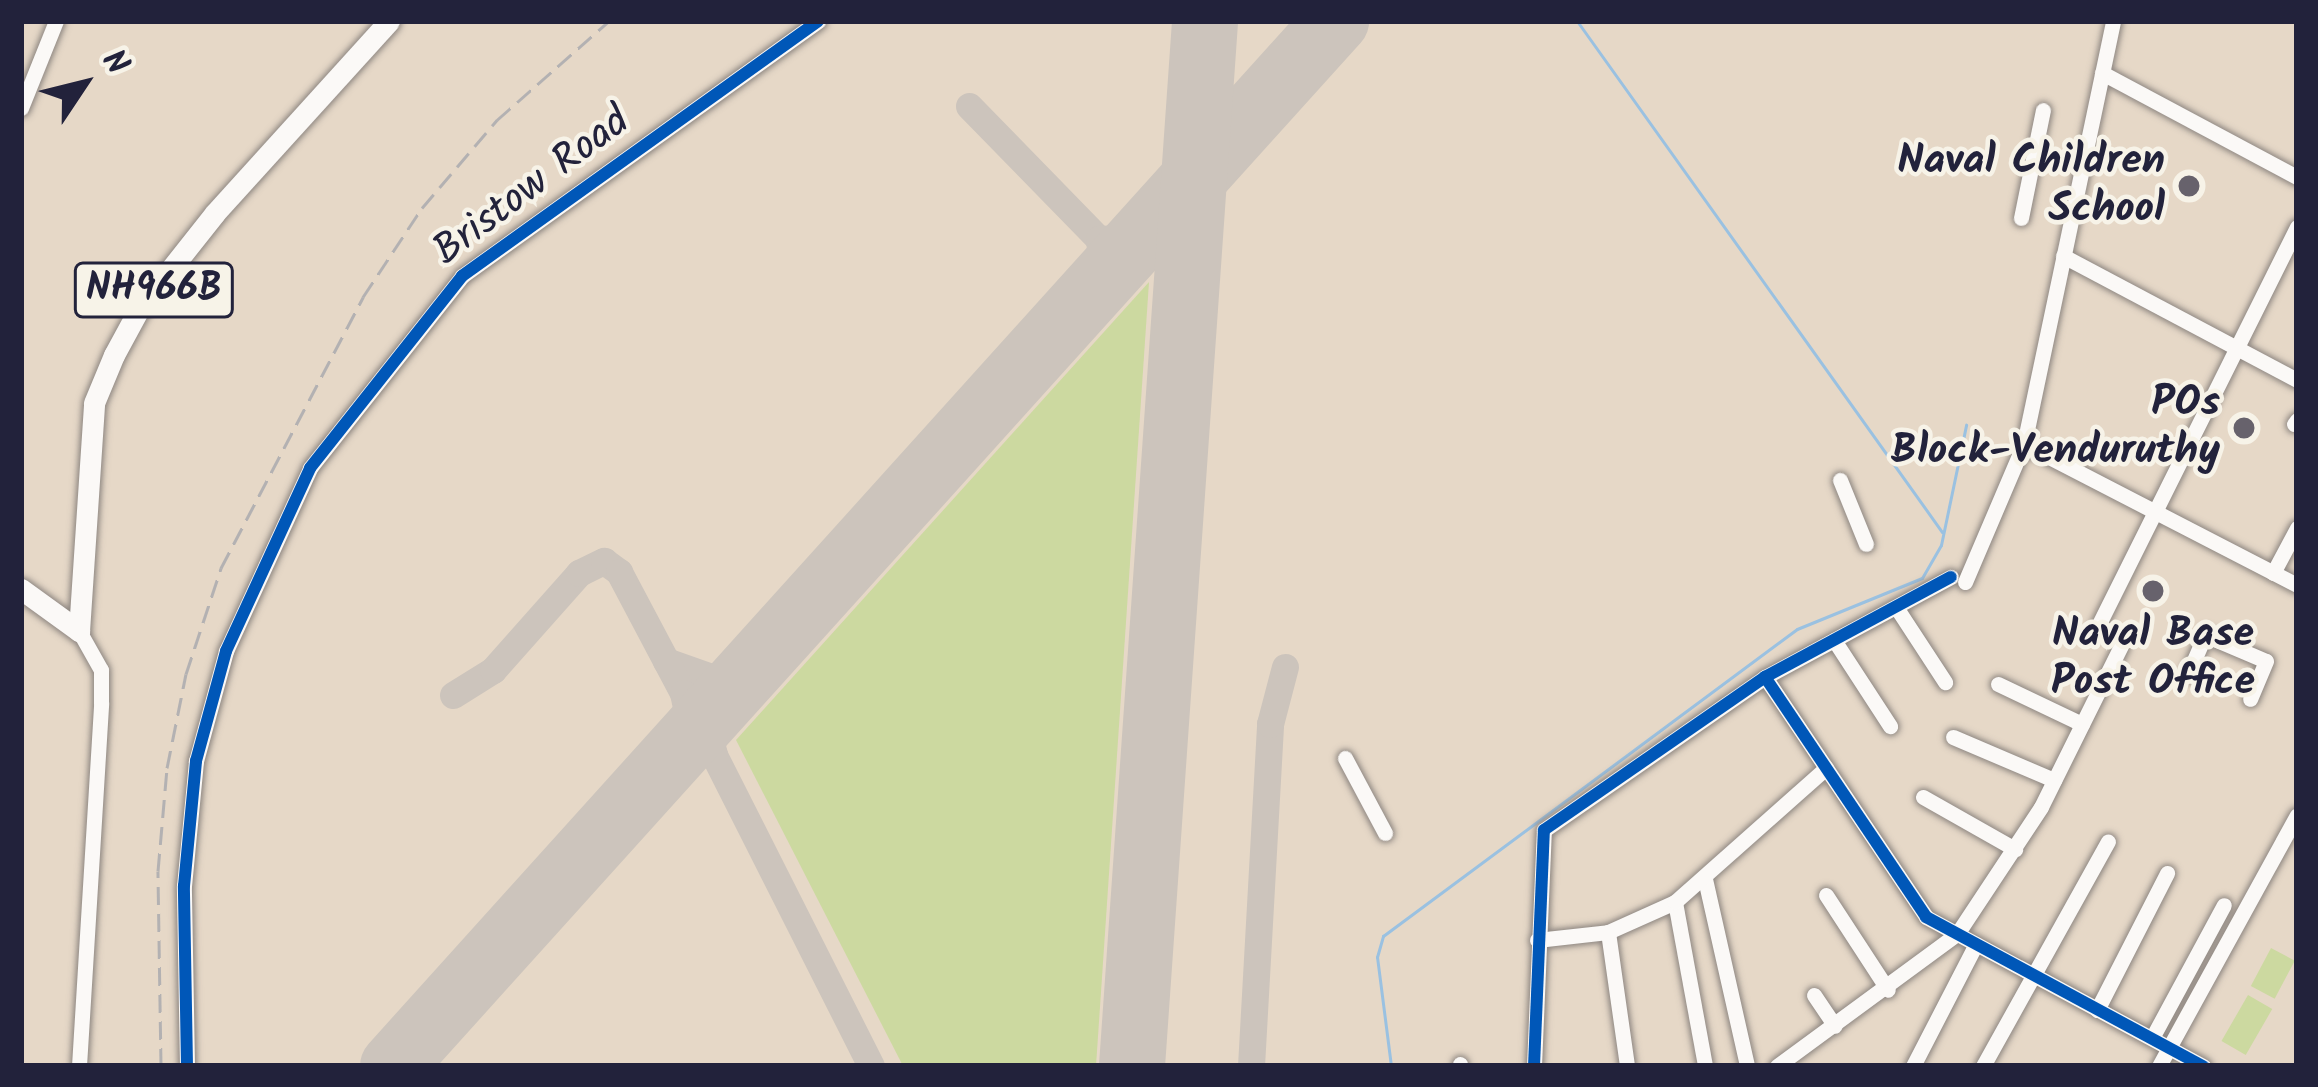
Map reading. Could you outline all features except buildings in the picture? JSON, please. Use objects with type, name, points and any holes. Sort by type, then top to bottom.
[{"type":"highway","name":"NH966B","points":[[79,631],[94,403],[114,355],[139,309],[215,213],[389,21]]},
{"type":"highway","points":[[21,589],[79,631]]},
{"type":"street","points":[[21,108],[56,21]]},
{"type":"street","name":"Bristow Road","points":[[187,1066],[184,886],[196,761],[226,651],[310,468],[462,277],[818,21]]},
{"type":"street","points":[[1534,1066],[1544,830],[1765,677],[1958,579],[2024,444],[2113,21]]},
{"type":"street","points":[[2102,74],[2297,177]]},
{"type":"street","points":[[2021,218],[2043,110]]},
{"type":"street","points":[[2094,634],[2297,227]]},
{"type":"street","points":[[2063,256],[2297,380]]},
{"type":"street","points":[[2278,268],[2297,279]]},
{"type":"street","points":[[2024,444],[2297,585]]},
{"type":"street","points":[[1840,480],[1866,544]]},
{"type":"street","points":[[2273,573],[2297,528]]},
{"type":"street","points":[[1896,607],[1945,682]]},
{"type":"street","points":[[79,631],[101,670],[79,1066]]},
{"type":"street","points":[[2188,674],[2205,635],[2266,661],[2250,699]]},
{"type":"street","points":[[1834,640],[1890,727]]},
{"type":"street","points":[[1777,1066],[1888,990],[1957,934],[2015,849],[2121,646]]},
{"type":"street","points":[[1765,677],[1926,916],[2203,1066]]},
{"type":"street","points":[[1998,684],[2082,724]]},
{"type":"street","points":[[1953,737],[2054,780]]},
{"type":"street","points":[[1345,758],[1384,833]]},
{"type":"street","points":[[1537,940],[1608,932],[1675,902],[1826,768]]},
{"type":"street","points":[[1923,797],[2015,849]]},
{"type":"street","points":[[2159,1066],[2297,815]]},
{"type":"street","points":[[1983,1066],[2108,842]]},
{"type":"street","points":[[2097,1010],[2168,874]]},
{"type":"street","points":[[1705,879],[1748,1066]]},
{"type":"street","points":[[1826,895],[1888,990]]},
{"type":"street","points":[[1675,902],[1706,1066]]},
{"type":"street","points":[[2152,1039],[2224,904]]},
{"type":"street","points":[[1608,932],[1627,1066]]},
{"type":"street","points":[[1913,1066],[1976,944]]},
{"type":"street","points":[[1814,995],[1835,1026]]},
{"type":"green space","points":[[1149,282],[1096,1066],[903,1066],[736,740]]},
{"type":"green space","points":[[2271,948],[2295,961],[2275,999],[2251,986]]},
{"type":"green space","points":[[2248,995],[2272,1009],[2246,1055],[2222,1041]]},
{"type":"waterway","points":[[1577,21],[1942,532]]},
{"type":"waterway","points":[[1391,1066],[1377,957],[1383,936],[1797,629],[1922,578],[1941,545],[1966,425]]},
{"type":"taxiway","points":[[969,106],[1099,239],[1103,279]]},
{"type":"taxiway","points":[[1099,239],[1141,237]]},
{"type":"taxiway","points":[[453,695],[493,670],[579,573],[604,561],[619,572],[683,693],[688,716],[678,747]]},
{"type":"taxiway","points":[[666,661],[734,685]]},
{"type":"taxiway","points":[[1251,1066],[1270,724],[1285,667]]},
{"type":"taxiway","points":[[714,708],[707,728],[714,755]]},
{"type":"taxiway","points":[[678,747],[696,739],[714,755],[871,1066]]},
{"type":"runway","points":[[1132,1066],[1205,21]]},
{"type":"runway","points":[[393,1066],[1336,21]]},
{"type":"railway","points":[[161,1066],[158,871],[167,768],[186,674],[221,568],[363,297],[422,208],[497,120],[609,21]]},
{"type":"cycle path","points":[[187,1066],[184,886],[196,761],[226,651],[310,468],[462,276],[818,21]]},
{"type":"cycle path","points":[[1534,1066],[1544,830],[1765,677],[1951,577]]},
{"type":"cycle path","points":[[1765,677],[1926,917],[2203,1066]]},
{"type":"place","name":"Naval Children School","points":[[2189,186]]},
{"type":"place","name":"POs Block-Venduruthy","points":[[2244,428]]},
{"type":"place","name":"Naval Base Post Office","points":[[2153,591]]}]
